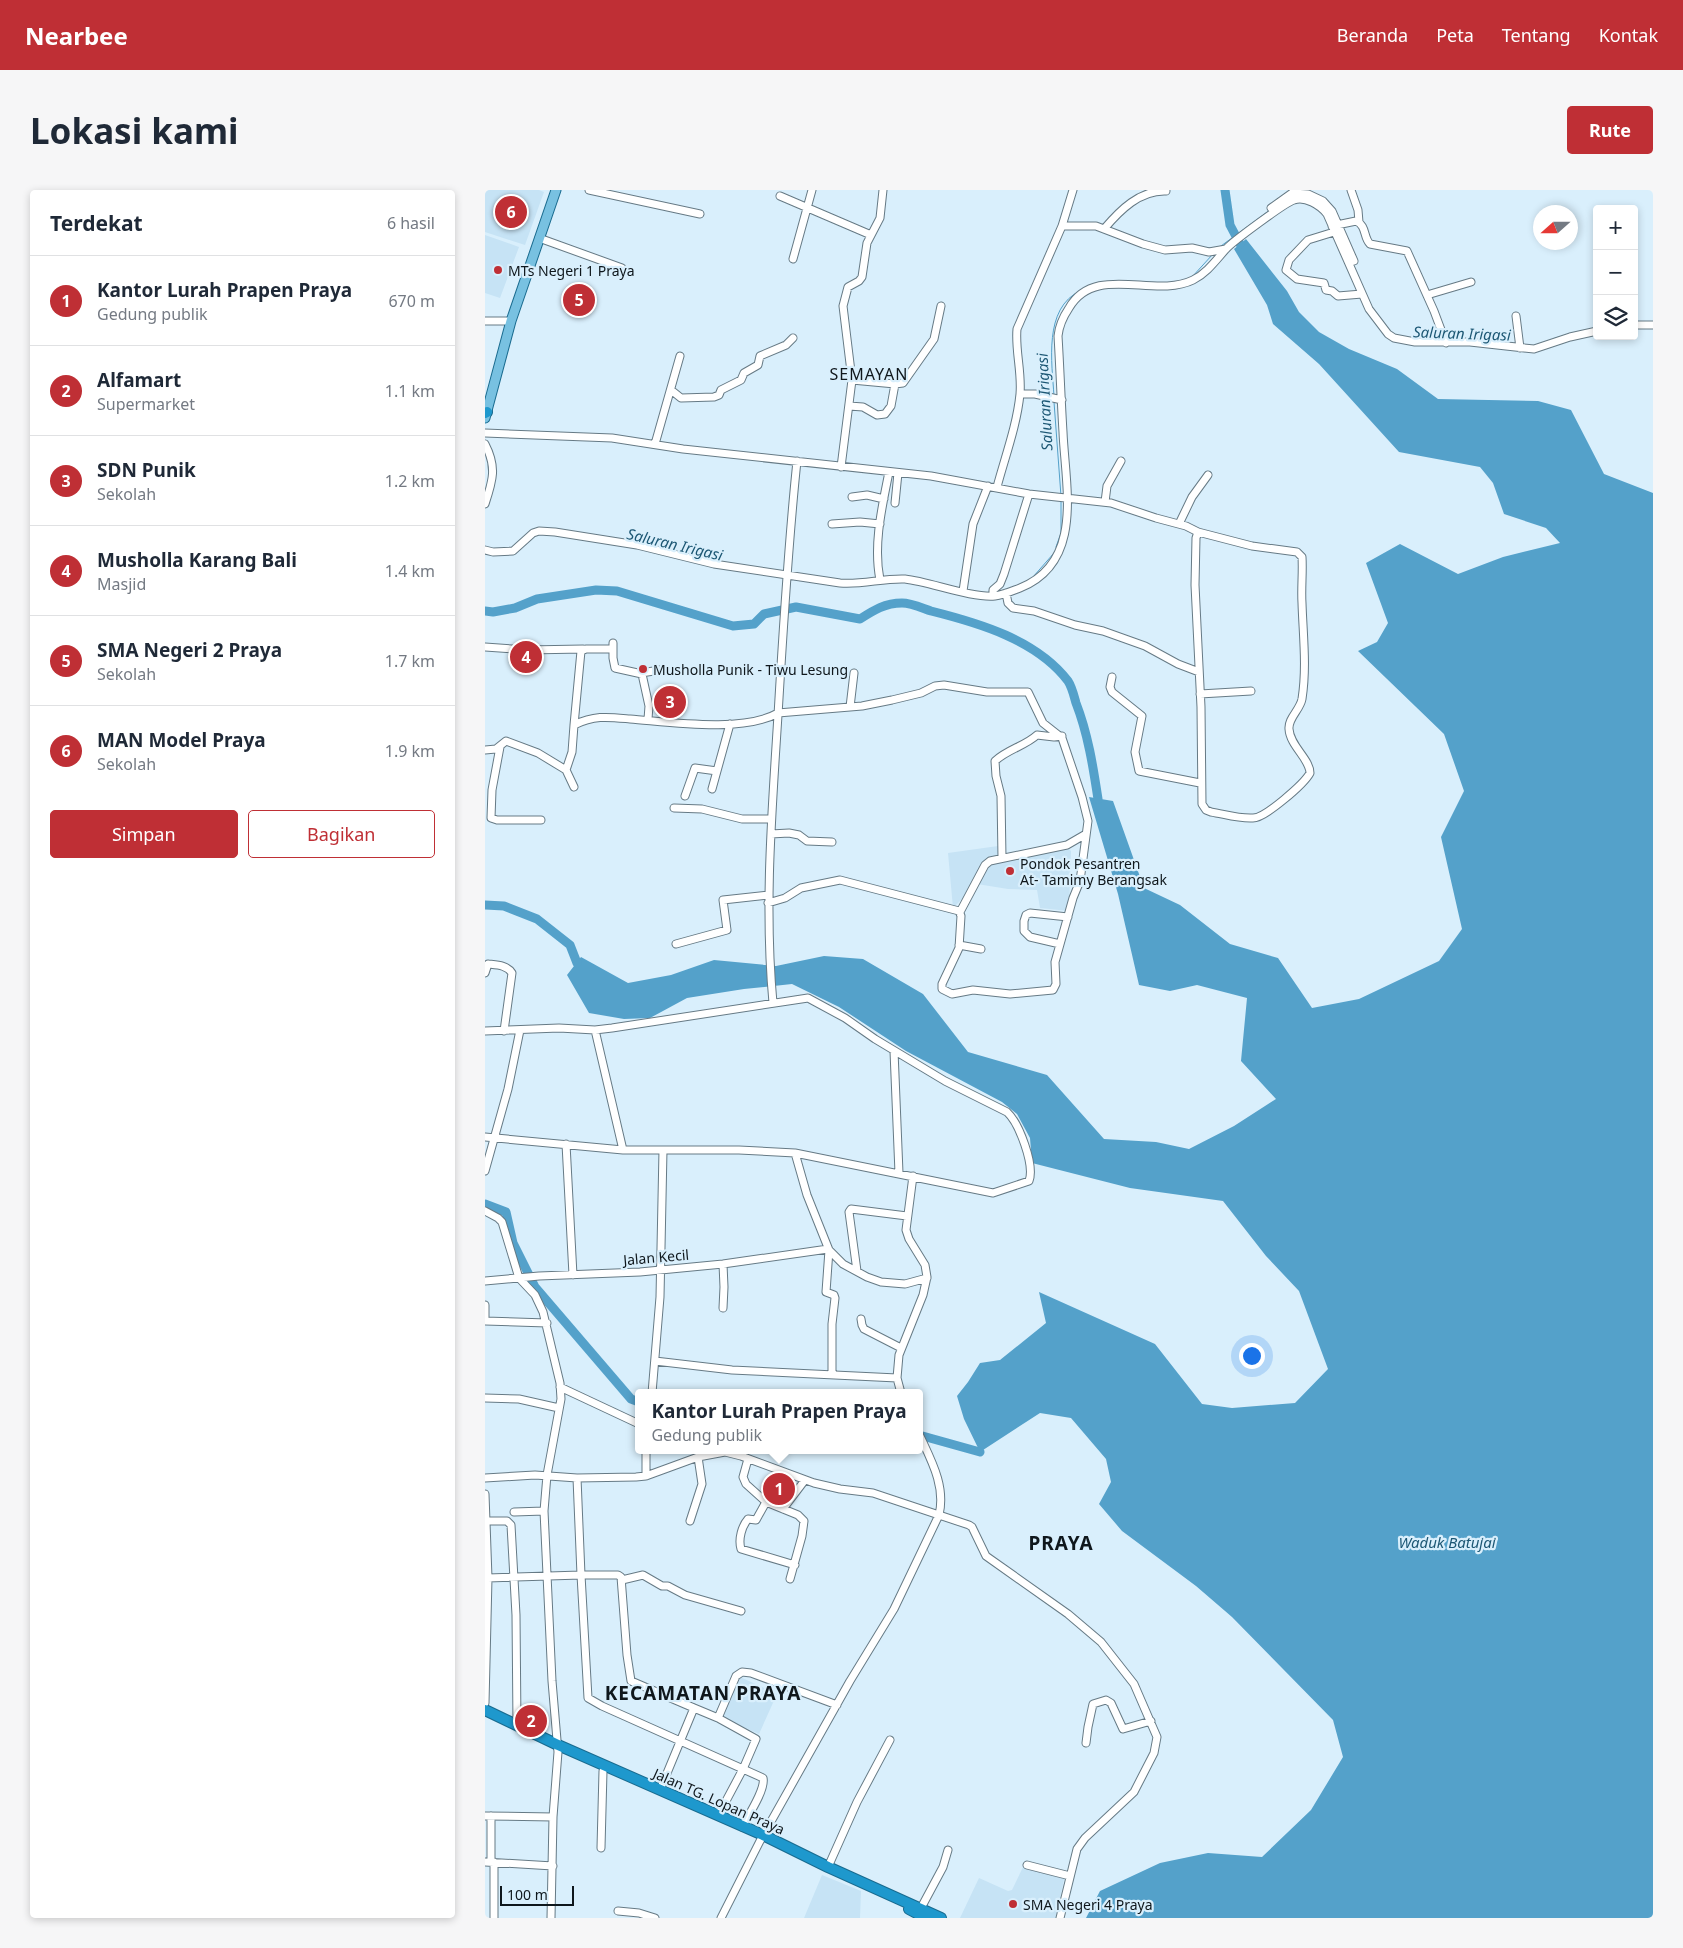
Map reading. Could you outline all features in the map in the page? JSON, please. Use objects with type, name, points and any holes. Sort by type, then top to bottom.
[{"type":"highway","name":"Jalan TG. Lopan Praya","points":[[485,1710],[517,1724],[558,1748],[603,1770],[941,1918]]},
{"type":"highway","name":"Jalan TG. Lopan Praya","points":[[485,1717],[718,1816],[926,1918]]},
{"type":"main road","points":[[486,414],[511,321],[557,190]]},
{"type":"street","points":[[589,190],[700,214]]},
{"type":"street","points":[[793,259],[813,190]]},
{"type":"street","points":[[841,467],[852,380],[843,303],[848,286],[861,278],[865,252],[871,235],[879,221],[883,190]]},
{"type":"street","points":[[997,487],[1018,409],[1020,394],[1017,329],[1062,226],[1072,190]]},
{"type":"street","points":[[1351,190],[1358,210],[1359,222]]},
{"type":"street","points":[[1104,229],[1122,209],[1139,197],[1148,192],[1166,191]]},
{"type":"street","points":[[780,196],[871,235]]},
{"type":"street","points":[[1271,208],[1297,199],[1309,201],[1317,205],[1325,212],[1335,227],[1354,261]]},
{"type":"street","points":[[485,550],[493,552],[513,551],[533,533],[539,531],[555,532],[637,545],[714,564],[787,573],[851,584],[891,578],[993,594],[1006,593],[1037,578],[1057,556],[1066,528],[1059,332],[1062,320],[1077,297],[1089,289],[1100,285],[1171,285],[1191,281],[1212,266],[1222,250],[1256,226],[1281,204]]},
{"type":"street","points":[[1362,294],[1339,297],[1326,290],[1323,283],[1297,279],[1286,270],[1289,260],[1308,240],[1351,221],[1359,222],[1364,227],[1370,244],[1407,251],[1445,341]]},
{"type":"street","points":[[1062,226],[1086,225],[1104,229],[1159,249],[1192,248],[1222,250]]},
{"type":"street","points":[[1335,227],[1369,309],[1391,336],[1415,342],[1445,341],[1537,348],[1593,332]]},
{"type":"street","points":[[539,238],[622,268]]},
{"type":"street","points":[[1427,295],[1471,282]]},
{"type":"street","points":[[852,380],[895,384],[904,381],[934,339],[941,306]]},
{"type":"street","points":[[1516,316],[1520,346]]},
{"type":"street","points":[[485,321],[511,321]]},
{"type":"street","points":[[1638,325],[1653,325]]},
{"type":"street","points":[[671,390],[681,398],[714,398],[719,395],[721,390],[741,380],[744,373],[758,364],[760,356],[785,345],[793,338]]},
{"type":"street","points":[[655,444],[680,356]]},
{"type":"street","points":[[849,406],[863,407],[877,415],[885,414],[891,406],[895,384]]},
{"type":"street","points":[[1020,394],[1035,394],[1061,400]]},
{"type":"street","points":[[485,433],[612,438],[841,467],[931,476],[1029,494],[1105,502],[1179,524],[1198,532],[1252,546],[1297,552],[1302,557],[1301,590],[1305,662],[1302,700],[1289,722],[1289,731],[1294,744],[1310,768],[1310,772],[1309,776],[1290,794],[1273,808],[1255,818],[1206,810],[1202,804],[1195,563],[1198,532]]},
{"type":"street","points":[[485,444],[493,469],[490,490],[485,504]]},
{"type":"street","points":[[773,1003],[768,899],[771,819],[787,573],[797,461]]},
{"type":"street","points":[[1105,502],[1107,486],[1121,461]]},
{"type":"street","points":[[879,579],[877,555],[889,472]]},
{"type":"street","points":[[895,504],[898,473]]},
{"type":"street","points":[[1179,524],[1192,496],[1208,475]]},
{"type":"street","points":[[963,589],[973,524],[988,486]]},
{"type":"street","points":[[993,594],[1004,574],[1029,494]]},
{"type":"street","points":[[852,497],[867,495],[884,499]]},
{"type":"street","points":[[832,524],[859,522],[880,524]]},
{"type":"street","points":[[1006,593],[1009,605],[1013,608],[1033,611],[1137,643],[1199,672]]},
{"type":"street","points":[[485,647],[527,650],[583,649],[612,646],[615,668],[641,673],[660,670]]},
{"type":"street","points":[[566,770],[571,755],[581,651],[583,649]]},
{"type":"street","points":[[641,673],[649,706],[648,719]]},
{"type":"street","points":[[850,707],[854,673]]},
{"type":"street","points":[[1112,677],[1110,687],[1112,692],[1142,716],[1135,752],[1139,771],[1200,783]]},
{"type":"street","points":[[574,725],[588,718],[597,717],[730,724],[760,720],[778,713],[850,707],[893,700],[944,685],[987,692],[1027,691],[1043,723],[1062,736],[1085,807],[1088,824],[1080,881],[1073,898],[1054,969],[1055,989],[1015,994],[977,990],[952,994],[942,990],[942,984],[954,962],[959,945],[960,912],[987,863],[1002,858],[1070,844],[1086,834]]},
{"type":"street","points":[[1200,694],[1251,691]]},
{"type":"street","points":[[712,789],[730,724]]},
{"type":"street","points":[[1002,858],[1000,831],[1001,796],[996,776],[995,761],[1008,752],[1029,742],[1037,735],[1062,736]]},
{"type":"street","points":[[485,750],[495,750],[506,741],[538,753],[566,770],[574,787]]},
{"type":"street","points":[[499,747],[492,790],[491,818],[497,820],[541,820]]},
{"type":"street","points":[[685,796],[695,768],[717,771]]},
{"type":"street","points":[[674,808],[702,809],[742,819],[771,819]]},
{"type":"street","points":[[771,834],[789,833],[799,835],[807,841],[832,842]]},
{"type":"street","points":[[676,944],[727,930],[723,900],[785,898],[801,888],[840,880],[960,912]]},
{"type":"street","points":[[1060,944],[1030,936],[1024,931],[1026,915],[1030,913],[1069,917]]},
{"type":"street","points":[[959,945],[981,949]]},
{"type":"street","points":[[485,973],[488,964],[510,969],[512,973],[504,1031]]},
{"type":"street","points":[[485,1031],[559,1028],[595,1030],[805,998],[812,999],[945,1082],[1001,1108],[1009,1114],[1013,1118],[1024,1146],[1031,1172],[1029,1180],[995,1193],[795,1153],[739,1150],[623,1150],[485,1137]]},
{"type":"street","points":[[485,1171],[495,1138],[520,1030]]},
{"type":"street","points":[[595,1030],[623,1150]]},
{"type":"street","points":[[894,1051],[899,1173]]},
{"type":"street","points":[[566,1144],[573,1274]]},
{"type":"street","points":[[652,1389],[661,1269],[663,1150]]},
{"type":"street","points":[[795,1153],[807,1195],[828,1250],[826,1292],[834,1295],[835,1298],[832,1324],[832,1374]]},
{"type":"street","points":[[900,1389],[897,1378],[901,1348],[923,1295],[927,1278],[925,1265],[906,1233],[913,1176]]},
{"type":"street","points":[[857,1271],[849,1212],[851,1209],[907,1216]]},
{"type":"street","points":[[485,1211],[502,1222],[522,1278],[540,1304],[547,1323],[561,1387],[547,1475],[544,1511],[552,1681],[558,1748],[553,1818],[551,1918]]},
{"type":"street","points":[[828,1250],[843,1264],[867,1278],[881,1282],[905,1284],[927,1278]]},
{"type":"street","name":"Jalan Kecil","points":[[485,1281],[573,1274],[613,1274],[723,1264],[828,1250]]},
{"type":"street","points":[[723,1264],[723,1308]]},
{"type":"street","points":[[485,1305],[485,1319],[547,1323]]},
{"type":"street","points":[[861,1319],[861,1325],[865,1329],[901,1348]]},
{"type":"street","points":[[655,1361],[732,1370],[897,1378]]},
{"type":"street","points":[[561,1387],[635,1422]]},
{"type":"street","points":[[485,1398],[519,1399],[559,1408]]},
{"type":"street","points":[[721,1918],[762,1838],[894,1608],[939,1515],[941,1488],[923,1443]]},
{"type":"street","points":[[646,1454],[646,1476]]},
{"type":"street","points":[[485,1478],[547,1475],[577,1478],[646,1476],[698,1457],[714,1454]]},
{"type":"street","points":[[732,1454],[805,1480],[833,1488],[873,1493],[969,1525],[986,1556],[1068,1614],[1101,1642],[1134,1684],[1151,1721],[1157,1741],[1141,1782],[1130,1796],[1082,1841],[1075,1855],[1059,1918]]},
{"type":"street","points":[[690,1521],[702,1484],[698,1457]]},
{"type":"street","points":[[748,1459],[743,1474],[744,1481],[766,1502],[798,1515],[803,1521],[795,1565],[790,1579]]},
{"type":"street","points":[[577,1478],[588,1698],[763,1778],[765,1781],[742,1827]]},
{"type":"street","points":[[783,1508],[805,1480]]},
{"type":"street","points":[[485,1494],[488,1578],[485,1703]]},
{"type":"street","points":[[766,1502],[756,1520],[748,1519],[746,1521],[740,1536],[741,1548],[795,1565]]},
{"type":"street","points":[[514,1512],[544,1511]]},
{"type":"street","points":[[486,1521],[507,1521],[511,1523],[515,1577],[517,1724]]},
{"type":"street","points":[[488,1578],[548,1575],[621,1576],[631,1681],[718,1718],[756,1738],[743,1769],[718,1816]]},
{"type":"street","points":[[622,1580],[643,1575],[685,1595],[741,1611]]},
{"type":"street","points":[[718,1718],[736,1676],[739,1673],[746,1672],[837,1705]]},
{"type":"street","points":[[1086,1743],[1093,1704],[1097,1702],[1106,1700],[1111,1703],[1123,1729],[1151,1721]]},
{"type":"street","points":[[660,1790],[694,1708]]},
{"type":"street","points":[[828,1867],[857,1802],[889,1740]]},
{"type":"street","points":[[601,1848],[603,1770]]},
{"type":"street","points":[[494,1918],[488,1816],[553,1818]]},
{"type":"street","points":[[921,1908],[943,1867],[948,1850]]},
{"type":"street","points":[[490,1862],[553,1866]]},
{"type":"street","points":[[1027,1865],[1070,1876]]},
{"type":"street","points":[[618,1911],[639,1913],[655,1918]]},
{"type":"shaded area","points":[[485,190],[539,190],[544,192],[525,245],[485,232]]},
{"type":"shaded area","name":"MTs Negeri 1 Praya","points":[[485,235],[519,247],[500,298],[485,293]]},
{"type":"shaded area","name":"Pondok Pesantren At- Tamimy Berangsak","points":[[1063,843],[1071,851],[1069,911],[1040,908],[1037,890],[1008,889],[977,884],[953,908],[948,853],[998,846],[1001,856]]},
{"type":"shaded area","points":[[738,1676],[777,1694],[759,1734],[720,1717]]},
{"type":"shaded area","name":"SMA Negeri 4 Praya","points":[[1023,1867],[1064,1879],[1056,1918],[960,1918],[979,1878],[1008,1891],[1012,1890]]},
{"type":"shaded area","points":[[822,1875],[861,1891],[860,1918],[804,1918]]},
{"type":"water","name":"Waduk Batujai","points":[[1246,239],[1287,291],[1299,312],[1319,332],[1349,349],[1397,369],[1438,399],[1538,401],[1571,410],[1604,474],[1653,493],[1653,1918],[1086,1918],[1100,1891],[1160,1863],[1208,1853],[1262,1857],[1311,1810],[1343,1757],[1333,1720],[1232,1617],[1196,1586],[1122,1531],[1099,1504],[1111,1482],[1106,1459],[1071,1418],[1040,1413],[980,1452],[964,1419],[957,1396],[980,1363],[1000,1360],[1046,1323],[1039,1292],[1155,1344],[1202,1404],[1232,1408],[1295,1403],[1328,1369],[1299,1291],[1266,1256],[1223,1201],[1130,1188],[1032,1163],[1030,1138],[1017,1114],[1002,1102],[906,1051],[839,1007],[792,984],[687,998],[650,1018],[624,1019],[589,1013],[567,975],[581,957],[628,983],[671,975],[714,960],[776,966],[824,956],[863,959],[923,994],[968,1052],[1047,1075],[1104,1139],[1156,1142],[1189,1149],[1234,1126],[1276,1099],[1241,1061],[1247,998],[1197,985],[1170,991],[1139,985],[1118,894],[1089,797],[1113,801],[1144,888],[1180,905],[1230,944],[1278,958],[1312,1008],[1359,999],[1439,961],[1462,929],[1441,837],[1464,791],[1444,734],[1358,651],[1377,642],[1388,623],[1366,563],[1400,544],[1458,574],[1503,557],[1560,543],[1546,528],[1504,514],[1493,483],[1480,467],[1399,452],[1319,364],[1273,324],[1267,305],[1234,249]]},
{"type":"waterway","points":[[1225,190],[1230,225],[1240,244]]},
{"type":"waterway","name":"Saluran Irigasi","points":[[1221,246],[1270,210]]},
{"type":"waterway","name":"Saluran Irigasi","points":[[1192,277],[1213,254]]},
{"type":"waterway","name":"Saluran Irigasi","points":[[1054,396],[1052,338],[1055,323],[1060,310],[1068,299],[1080,291]]},
{"type":"waterway","name":"Saluran Irigasi","points":[[1555,338],[1563,336]]},
{"type":"waterway","name":"Saluran Irigasi","points":[[1054,402],[1061,496]]},
{"type":"waterway","name":"Saluran Irigasi","points":[[1056,547],[1061,533],[1061,500]]},
{"type":"waterway","name":"Saluran Irigasi","points":[[1033,577],[1054,553]]},
{"type":"waterway","name":"Saluran Irigasi","points":[[893,576],[903,576]]},
{"type":"waterway","points":[[485,611],[493,612],[515,608],[537,599],[596,590],[617,591],[733,626],[754,624],[764,614],[796,607],[860,619],[875,610],[896,603],[913,605],[968,621],[1024,644],[1040,654],[1068,681],[1084,726],[1098,799]]},
{"type":"waterway","points":[[485,905],[504,906],[537,919],[570,945],[577,963]]},
{"type":"waterway","points":[[485,1204],[506,1212],[513,1243],[535,1287],[631,1399],[635,1400]]},
{"type":"waterway","points":[[923,1436],[980,1452]]},
{"type":"place","name":"MAN Model Praya","points":[[511,212]]},
{"type":"place","name":"MTs Negeri 1 Praya","points":[[498,270]]},
{"type":"place","name":"SMA Negeri 2 Praya","points":[[579,300]]},
{"type":"place","name":"Musholla Karang Bali","points":[[526,657]]},
{"type":"place","name":"Musholla Punik - Tiwu Lesung","points":[[643,669]]},
{"type":"place","name":"SDN Punik","points":[[670,702]]},
{"type":"place","name":"Pondok Pesantren At- Tamimy Berangsak","points":[[1010,871]]},
{"type":"place","name":"Kantor Lurah Prapen Praya","points":[[779,1489]]},
{"type":"place","name":"Alfamart","points":[[531,1721]]},
{"type":"place","name":"SMA Negeri 4 Praya","points":[[1013,1904]]},
{"type":"district","name":"SEMAYAN","points":[[869,374]]},
{"type":"district","name":"PRAYA","points":[[1061,1543]]},
{"type":"district","name":"KECAMATAN PRAYA","points":[[703,1693]]}]
